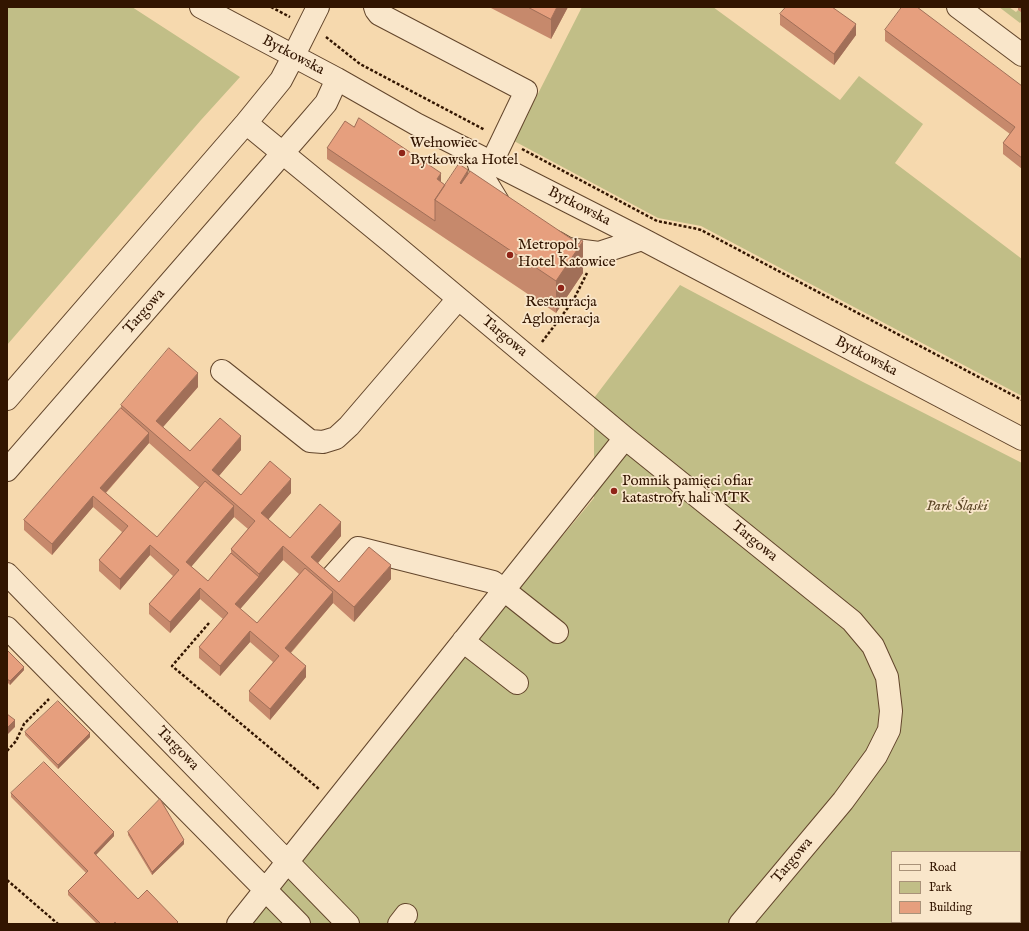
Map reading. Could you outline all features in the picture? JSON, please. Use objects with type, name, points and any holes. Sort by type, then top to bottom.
[{"type":"street","name":"Bytkowska","points":[[201,7],[337,79],[416,124],[642,239],[1022,439]]},
{"type":"street","points":[[7,399],[246,123],[281,80],[318,7]]},
{"type":"street","points":[[375,7],[379,14],[526,91],[503,139],[484,159],[483,177],[500,205],[518,217]]},
{"type":"street","points":[[958,7],[1022,55]]},
{"type":"street","name":"Targowa","points":[[7,470],[283,154],[326,103],[337,79]]},
{"type":"street","points":[[246,123],[283,154]]},
{"type":"street","name":"Targowa","points":[[283,154],[625,438],[852,621],[873,646],[887,677],[891,711],[889,730],[876,756],[843,801],[740,924]]},
{"type":"street","points":[[537,229],[568,249],[599,253],[642,239]]},
{"type":"street","points":[[222,371],[310,441],[323,442],[336,438],[349,426],[458,299]]},
{"type":"street","points":[[238,924],[625,438]]},
{"type":"street","points":[[331,578],[358,548],[493,582],[557,632]]},
{"type":"street","name":"Targowa","points":[[7,574],[348,924]]},
{"type":"street","points":[[7,628],[299,924]]},
{"type":"street","points":[[463,641],[517,683]]},
{"type":"path","points":[[271,7],[327,38],[360,64],[657,221],[701,230],[1022,400]]},
{"type":"path","points":[[530,359],[573,300],[590,268]]},
{"type":"path","points":[[210,623],[172,666],[335,803]]},
{"type":"path","points":[[7,751],[16,741],[24,724],[64,686]]},
{"type":"path","points":[[7,880],[58,924]]},
{"type":"green space","points":[[7,7],[132,7],[240,77],[201,120],[7,345]]},
{"type":"green space","points":[[582,7],[713,7],[840,100],[859,76],[923,124],[895,163],[1022,259],[1022,396],[701,226],[658,218],[514,141]]},
{"type":"green space","points":[[999,7],[1009,7],[1016,12],[1018,10],[1022,13],[1022,21],[1020,23]]},
{"type":"green space","name":"Park Śląski","points":[[680,285],[863,382],[1022,463],[1022,924],[240,924],[594,498],[594,398]]},
{"type":"building","points":[[528,7],[557,7],[551,19]]},
{"type":"building","points":[[786,7],[832,7],[856,24],[834,54],[780,14]]},
{"type":"building","points":[[902,7],[917,7],[1022,86],[1022,158],[1003,143],[1015,127],[885,30]]},
{"type":"building","points":[[359,118],[441,173],[437,179],[445,185],[435,200],[435,221],[327,148],[345,121],[354,127]]},
{"type":"building","points":[[459,164],[468,170],[460,183],[461,184],[470,171],[579,244],[581,240],[583,241],[556,281],[435,200]]},
{"type":"building","points":[[169,348],[198,373],[156,421],[190,451],[220,418],[241,436],[212,470],[241,495],[270,461],[291,479],[261,513],[290,538],[320,504],[341,522],[311,557],[339,582],[369,547],[391,565],[354,607],[283,546],[259,574],[231,549],[255,521],[121,405]]},
{"type":"building","points":[[121,408],[149,433],[100,488],[157,537],[205,481],[234,506],[186,562],[208,581],[231,553],[259,577],[235,604],[257,623],[305,568],[333,592],[285,648],[306,666],[270,709],[249,691],[279,656],[250,631],[220,666],[199,647],[228,613],[200,588],[170,622],[149,604],[179,570],[150,545],[120,579],[99,560],[128,526],[93,496],[52,544],[24,520]]},
{"type":"building","points":[[7,650],[24,667],[10,681],[7,679]]},
{"type":"building","points":[[58,701],[90,733],[58,765],[25,732]]},
{"type":"building","points":[[7,714],[15,720],[7,728]]},
{"type":"building","points":[[44,762],[114,832],[94,853],[138,899],[147,890],[178,922],[176,924],[117,924],[115,922],[113,924],[101,924],[68,891],[88,871],[11,793]]},
{"type":"building","points":[[160,799],[184,840],[152,872],[128,832]]},
{"type":"place","name":"Wełnowiec Bytkowska Hotel","points":[[402,153]]},
{"type":"place","name":"Metropol Hotel Katowice","points":[[510,255]]},
{"type":"place","name":"Restauracja Aglomeracja","points":[[561,288]]},
{"type":"place","name":"Pomnik pamięci ofiar katastrofy hali MTK","points":[[614,491]]}]
